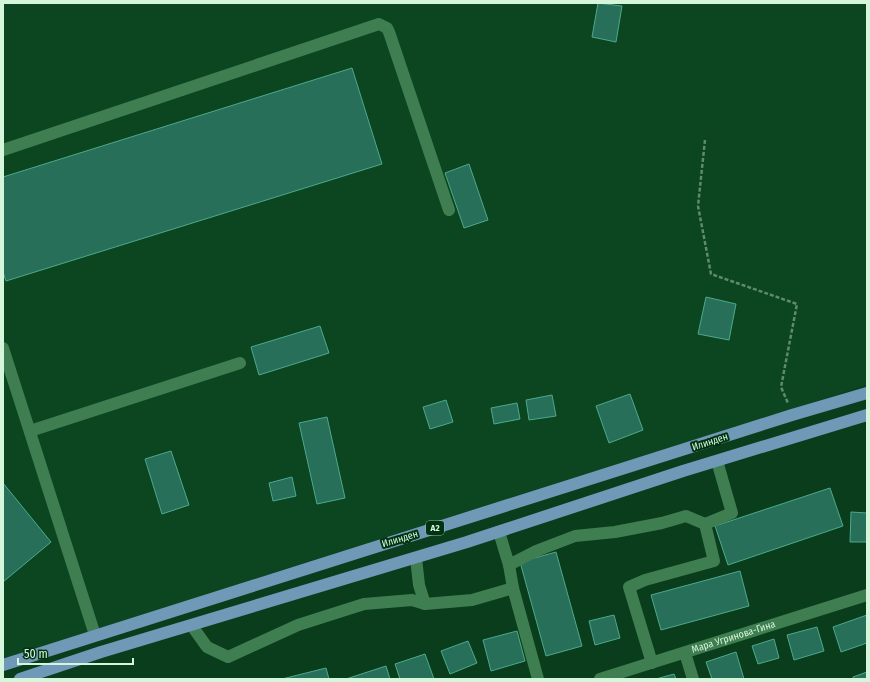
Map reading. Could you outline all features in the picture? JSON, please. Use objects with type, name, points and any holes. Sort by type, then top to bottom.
[{"type":"main road","name":"Илинден","points":[[3,665],[792,415],[867,393]]},
{"type":"main road","name":"Илинден","points":[[20,679],[101,652],[416,558],[717,461],[867,415]]},
{"type":"street","points":[[3,150],[379,24],[387,28],[389,32],[449,210]]},
{"type":"street","points":[[3,348],[95,635]]},
{"type":"street","points":[[30,431],[240,363]]},
{"type":"street","points":[[509,565],[536,551],[575,536],[615,532],[662,523],[686,516],[705,524],[732,513],[717,461]]},
{"type":"street","points":[[652,663],[629,587],[645,580],[714,561],[705,524]]},
{"type":"street","points":[[499,532],[509,565],[513,588],[538,679]]},
{"type":"street","points":[[416,558],[419,585],[425,604]]},
{"type":"street","points":[[192,626],[207,647],[228,657],[298,625],[364,604],[412,600],[425,604],[472,600],[513,588]]},
{"type":"street","name":"Мара Угринова-Гина","points":[[600,679],[867,595]]},
{"type":"street","points":[[685,653],[693,679]]},
{"type":"path","points":[[705,140],[698,206],[711,274],[797,304],[781,387],[792,415]]},
{"type":"shaded area","points":[[3,3],[867,3],[867,385],[206,594],[95,635],[3,659]]},
{"type":"building","points":[[598,3],[622,6],[616,42],[592,37]]},
{"type":"building","points":[[352,68],[382,164],[6,281],[3,272],[3,177]]},
{"type":"building","points":[[469,164],[488,220],[464,228],[445,173]]},
{"type":"building","points":[[706,297],[736,304],[729,340],[698,334]]},
{"type":"building","points":[[320,326],[329,353],[259,375],[251,347]]},
{"type":"building","points":[[630,394],[643,430],[609,443],[596,406]]},
{"type":"building","points":[[552,395],[556,416],[529,420],[526,400]]},
{"type":"building","points":[[446,400],[453,422],[430,429],[423,407]]},
{"type":"building","points":[[517,403],[520,419],[494,424],[491,408]]},
{"type":"building","points":[[327,417],[345,498],[317,504],[299,423]]},
{"type":"building","points":[[171,451],[189,505],[162,514],[145,459]]},
{"type":"building","points":[[292,477],[296,496],[273,501],[269,483]]},
{"type":"building","points":[[3,483],[51,542],[3,582]]},
{"type":"building","points":[[830,488],[843,526],[728,565],[715,526]]},
{"type":"building","points":[[851,512],[867,513],[867,542],[850,542]]},
{"type":"building","points":[[556,552],[582,646],[546,656],[520,562]]},
{"type":"building","points":[[740,571],[749,606],[661,630],[651,595]]},
{"type":"building","points":[[614,615],[620,638],[595,645],[589,621]]},
{"type":"building","points":[[867,615],[867,643],[841,652],[833,627]]},
{"type":"building","points":[[817,627],[824,651],[794,660],[787,635]]},
{"type":"building","points":[[517,631],[525,661],[491,671],[483,640]]},
{"type":"building","points":[[774,639],[779,658],[758,664],[752,646]]},
{"type":"building","points":[[468,641],[477,663],[450,674],[441,651]]},
{"type":"building","points":[[736,652],[744,679],[712,679],[706,662]]},
{"type":"building","points":[[425,654],[434,679],[400,679],[395,664]]},
{"type":"building","points":[[386,666],[390,679],[346,679]]},
{"type":"building","points":[[326,668],[329,679],[282,679]]},
{"type":"building","points":[[867,672],[867,679],[853,679],[853,677]]},
{"type":"building","points":[[674,674],[676,679],[656,679]]}]
